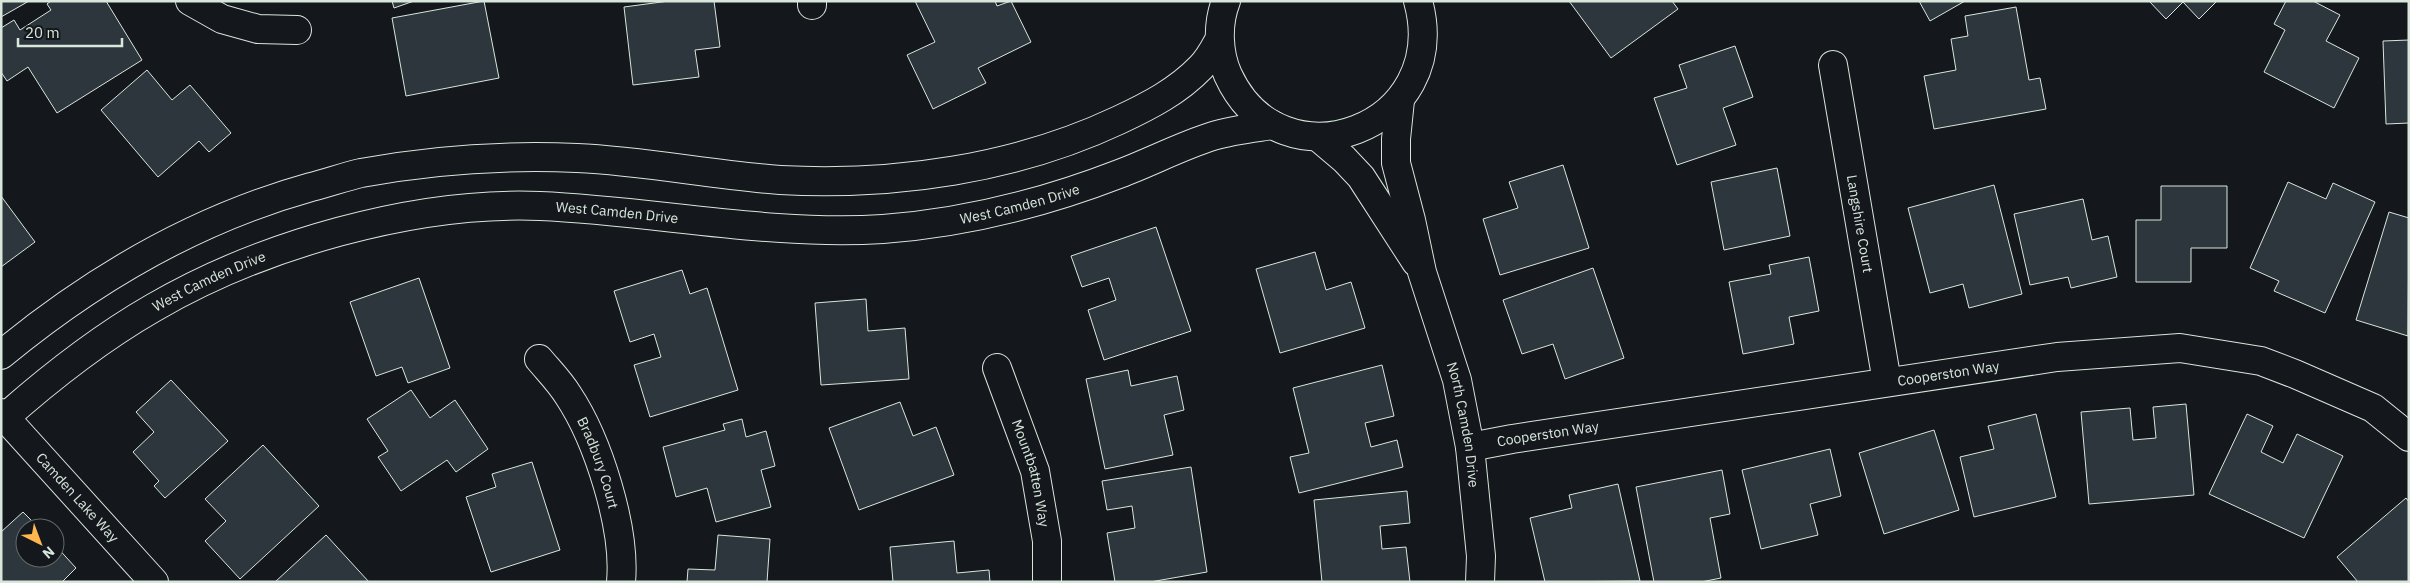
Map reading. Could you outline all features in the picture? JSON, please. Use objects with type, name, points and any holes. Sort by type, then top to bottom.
[{"type":"street","points":[[190,1],[222,19],[258,29],[296,30]]},
{"type":"street","points":[[1226,1],[1222,11],[1220,40],[1224,66],[1234,89],[1251,110],[1273,125],[1295,134],[1318,137],[1349,134],[1377,120],[1400,100],[1415,75],[1423,47],[1425,7]]},
{"type":"street","points":[[1,355],[82,294],[157,248],[222,217],[289,193],[360,174],[432,163],[512,158],[579,158],[780,180],[858,181],[936,173],[1006,160],[1082,137],[1138,111],[1184,83],[1203,65],[1220,40]]},
{"type":"street","name":"Langshire Court","points":[[1833,65],[1887,382]]},
{"type":"street","name":"North Camden Drive","points":[[1400,100],[1396,139],[1396,163],[1412,220],[1422,272],[1457,380],[1470,447],[1481,556],[1480,582]]},
{"type":"street","name":"West Camden Drive","points":[[2,417],[85,353],[152,308],[226,271],[295,245],[378,222],[478,206],[539,206],[726,225],[796,229],[883,229],[961,219],[1031,204],[1118,175],[1214,135],[1273,125]]},
{"type":"street","name":"North Camden Drive","points":[[1318,137],[1344,158],[1361,177],[1422,272]]},
{"type":"street","name":"Cooperston Way","points":[[1470,447],[1887,382],[2095,353],[2180,348],[2261,361],[2303,377],[2372,408],[2409,437]]},
{"type":"street","name":"Bradbury Court","points":[[539,359],[569,396],[607,478],[618,533],[621,582]]},
{"type":"street","name":"Mountbatten Way","points":[[997,368],[1035,471],[1047,541],[1047,582]]},
{"type":"street","name":"Camden Lake Way","points":[[2,417],[154,582]]},
{"type":"building","points":[[1,1],[29,1],[1,17]]},
{"type":"building","points":[[51,1],[106,1],[142,60],[57,113],[28,67],[7,81],[1,72],[1,28],[14,20],[20,30],[51,10],[47,4]]},
{"type":"building","points":[[392,1],[414,1],[394,8]]},
{"type":"building","points":[[484,1],[499,78],[406,96],[392,18]]},
{"type":"building","points":[[669,1],[714,1],[720,47],[695,50],[699,77],[633,85],[624,7]]},
{"type":"building","points":[[915,1],[995,1],[997,6],[1011,1],[1031,42],[978,68],[986,83],[933,109],[907,55],[935,42]]},
{"type":"building","points":[[1569,1],[1672,1],[1678,9],[1611,58]]},
{"type":"building","points":[[1919,1],[1965,1],[1930,21]]},
{"type":"building","points":[[2149,1],[2217,1],[2199,19],[2183,2],[2166,19]]},
{"type":"building","points":[[2286,1],[2313,1],[2340,15],[2326,41],[2359,58],[2334,108],[2264,72],[2285,30],[2274,24]]},
{"type":"building","points":[[2016,7],[2029,80],[2040,78],[2046,109],[1934,129],[1924,76],[1956,70],[1951,39],[1968,36],[1965,16]]},
{"type":"building","points":[[2409,40],[2409,123],[2386,124],[2383,41]]},
{"type":"building","points":[[1735,46],[1753,97],[1723,108],[1736,145],[1677,165],[1654,98],[1687,88],[1679,65]]},
{"type":"building","points":[[147,70],[172,100],[190,85],[231,133],[209,152],[199,141],[158,177],[101,110]]},
{"type":"building","points":[[1563,165],[1589,248],[1500,275],[1483,219],[1518,208],[1509,182]]},
{"type":"building","points":[[1777,168],[1790,236],[1724,250],[1711,182]]},
{"type":"building","points":[[2288,182],[2326,199],[2333,183],[2375,202],[2325,313],[2274,291],[2279,281],[2250,268]]},
{"type":"building","points":[[1994,185],[2022,294],[1969,308],[1963,284],[1930,293],[1908,208]]},
{"type":"building","points":[[2161,186],[2227,186],[2227,248],[2191,248],[2191,282],[2136,282],[2136,220],[2161,220]]},
{"type":"building","points":[[1,196],[35,242],[1,267]]},
{"type":"building","points":[[2083,199],[2092,240],[2108,236],[2117,277],[2071,288],[2068,277],[2030,285],[2014,214]]},
{"type":"building","points":[[2389,212],[2409,218],[2408,336],[2356,320]]},
{"type":"building","points":[[1156,227],[1191,331],[1104,360],[1088,310],[1116,300],[1109,278],[1082,287],[1071,256]]},
{"type":"building","points":[[1315,252],[1326,290],[1351,282],[1365,328],[1280,353],[1256,269]]},
{"type":"building","points":[[1809,257],[1819,311],[1789,317],[1794,344],[1743,354],[1729,282],[1771,274],[1769,265]]},
{"type":"building","points":[[1593,268],[1624,358],[1565,379],[1553,344],[1522,354],[1503,300]]},
{"type":"building","points":[[682,270],[690,294],[707,288],[738,390],[650,417],[634,365],[661,357],[654,334],[630,342],[614,291]]},
{"type":"building","points":[[419,278],[450,368],[408,383],[402,367],[376,376],[350,302]]},
{"type":"building","points":[[866,299],[868,331],[905,328],[909,379],[821,385],[815,303]]},
{"type":"building","points":[[1382,365],[1394,416],[1365,423],[1371,447],[1397,440],[1403,467],[1299,493],[1290,457],[1309,453],[1293,388]]},
{"type":"building","points":[[1128,370],[1131,386],[1177,376],[1184,410],[1164,415],[1173,455],[1105,469],[1086,379]]},
{"type":"building","points":[[171,380],[228,441],[165,498],[154,486],[159,481],[133,452],[154,432],[136,412]]},
{"type":"building","points":[[411,390],[430,418],[455,400],[488,449],[456,472],[447,460],[401,491],[378,457],[388,451],[367,419]]},
{"type":"building","points":[[900,402],[913,436],[936,427],[954,475],[859,510],[829,428]]},
{"type":"building","points":[[2186,404],[2194,495],[2089,504],[2081,412],[2130,408],[2133,440],[2156,438],[2153,407]]},
{"type":"building","points":[[2036,414],[2056,497],[1974,517],[1960,457],[1994,449],[1988,426]]},
{"type":"building","points":[[2247,414],[2273,426],[2261,452],[2283,463],[2297,434],[2343,456],[2304,538],[2209,494]]},
{"type":"building","points":[[742,419],[746,437],[766,431],[775,466],[761,470],[771,507],[716,522],[707,488],[676,497],[663,447],[725,430],[723,424]]},
{"type":"building","points":[[1934,430],[1959,510],[1884,534],[1859,453]]},
{"type":"building","points":[[263,445],[319,506],[240,579],[205,541],[226,521],[205,499]]},
{"type":"building","points":[[1830,449],[1841,496],[1810,504],[1818,535],[1761,549],[1742,470]]},
{"type":"building","points":[[532,462],[560,550],[491,572],[466,497],[496,487],[492,474]]},
{"type":"building","points":[[1191,467],[1207,572],[1150,582],[1115,582],[1107,533],[1135,528],[1132,506],[1107,510],[1102,481]]},
{"type":"building","points":[[1722,470],[1730,514],[1710,518],[1721,578],[1701,582],[1654,582],[1636,487]]},
{"type":"building","points":[[1618,484],[1640,581],[1545,582],[1530,518],[1572,508],[1569,495]]},
{"type":"building","points":[[1407,491],[1410,523],[1380,526],[1382,549],[1406,547],[1410,582],[1322,582],[1314,500]]},
{"type":"building","points":[[2406,498],[2409,502],[2409,582],[2358,582],[2337,557]]},
{"type":"building","points":[[23,512],[29,518],[16,518]]},
{"type":"building","points":[[15,519],[15,568],[65,568],[65,556],[76,568],[62,582],[1,582],[1,532]]},
{"type":"building","points":[[326,535],[369,582],[275,582]]},
{"type":"building","points":[[718,535],[770,539],[767,582],[687,582],[688,569],[715,570]]},
{"type":"building","points":[[954,541],[957,573],[989,570],[990,582],[893,582],[890,547]]}]
